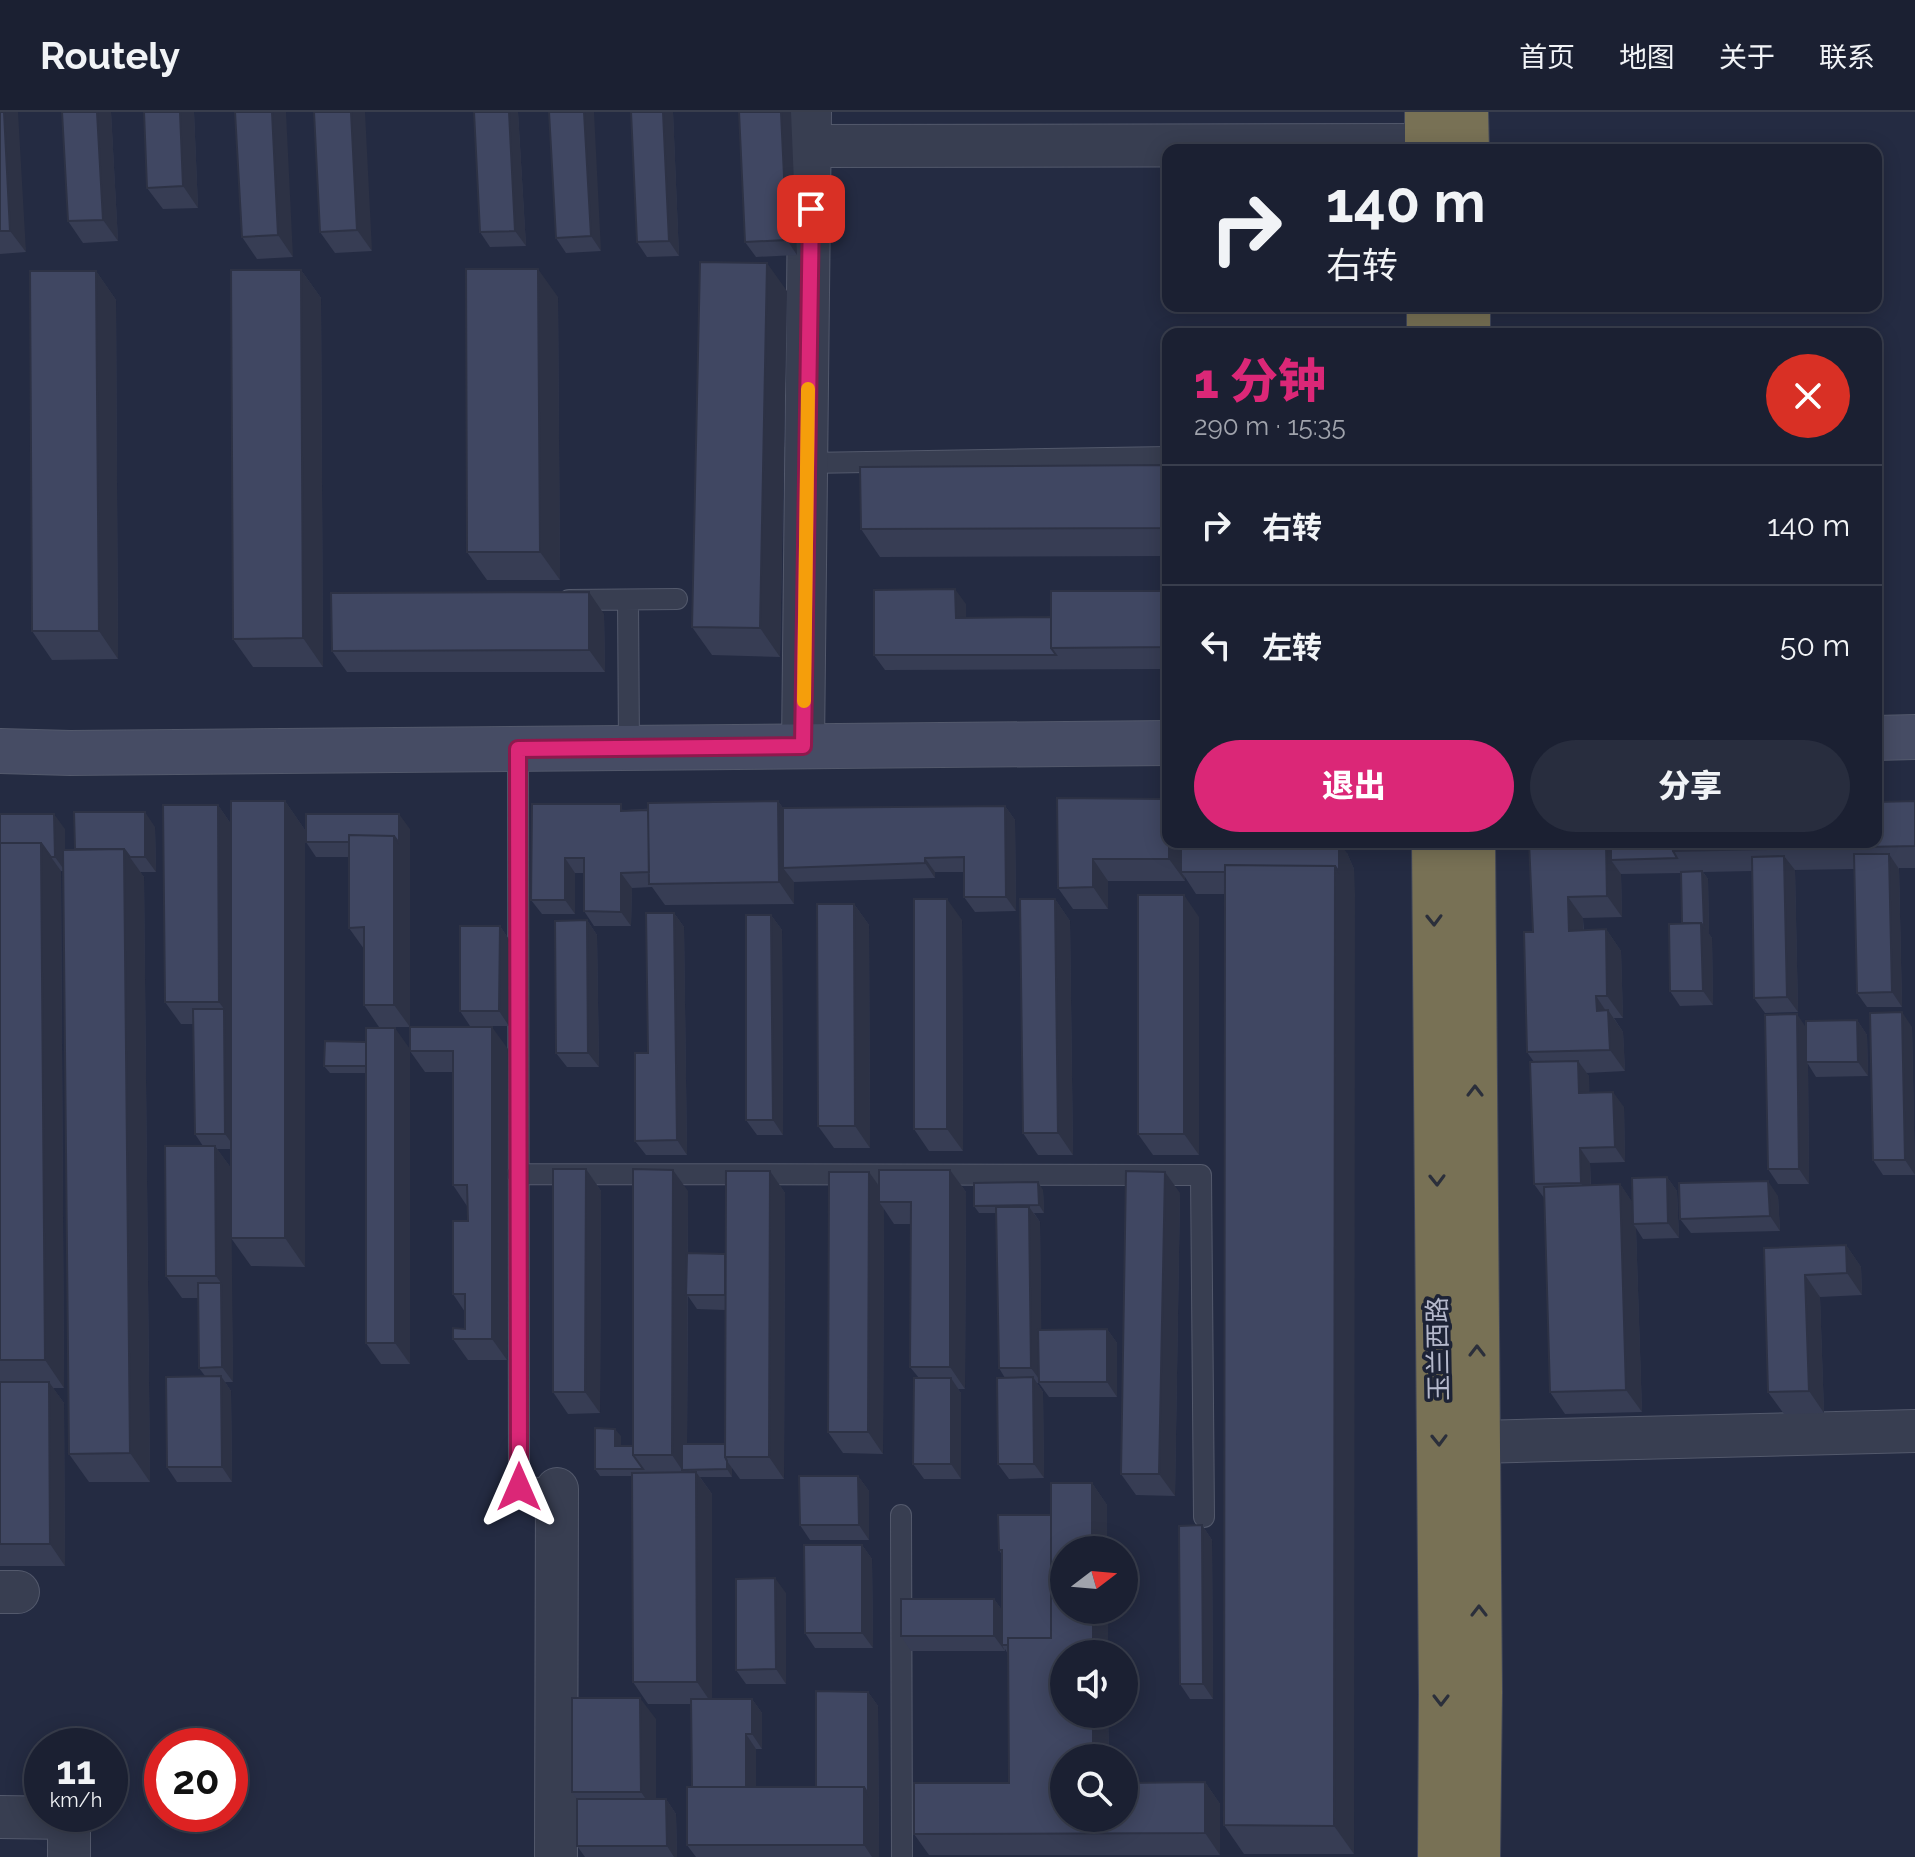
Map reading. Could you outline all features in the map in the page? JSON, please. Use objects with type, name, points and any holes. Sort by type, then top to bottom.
[{"type":"highway","points":[[1437,139],[1466,112]]},
{"type":"highway","name":"玉兰西路","points":[[1434,848],[1440,1857]]},
{"type":"highway","name":"玉兰西路","points":[[1473,848],[1478,1857]]},
{"type":"street","points":[[803,746],[811,129],[1437,139]]},
{"type":"street","points":[[1882,738],[1915,737]]},
{"type":"street","points":[[0,751],[70,753],[1162,743]]},
{"type":"street","points":[[1478,1442],[1915,1431]]},
{"type":"street","points":[[556,1857],[557,1489]]},
{"type":"street","points":[[0,1817],[69,1818],[69,1857]]},
{"type":"lane","points":[[807,463],[1162,457]]},
{"type":"lane","points":[[549,600],[677,599]]},
{"type":"lane","points":[[628,600],[629,748]]},
{"type":"lane","points":[[518,749],[519,1487],[557,1489]]},
{"type":"lane","points":[[517,1174],[1201,1175],[1204,1517]]},
{"type":"lane","points":[[901,1515],[902,1857]]},
{"type":"building","points":[[0,112],[4,112],[10,231],[0,231]]},
{"type":"building","points":[[62,112],[97,112],[103,220],[68,221]]},
{"type":"building","points":[[144,112],[180,112],[183,186],[147,188]]},
{"type":"building","points":[[235,112],[272,112],[278,235],[242,237]]},
{"type":"building","points":[[314,112],[351,112],[357,230],[320,232]]},
{"type":"building","points":[[474,112],[509,112],[515,231],[480,232]]},
{"type":"building","points":[[549,112],[584,112],[591,236],[556,238]]},
{"type":"building","points":[[631,112],[663,112],[669,241],[637,242]]},
{"type":"building","points":[[739,112],[781,112],[787,240],[745,242]]},
{"type":"building","points":[[700,262],[767,263],[760,628],[692,627]]},
{"type":"building","points":[[466,269],[538,269],[540,552],[467,552]]},
{"type":"building","points":[[231,270],[301,270],[303,638],[233,639]]},
{"type":"building","points":[[30,271],[96,271],[99,631],[32,631]]},
{"type":"building","points":[[1162,465],[1162,528],[861,529],[860,467]]},
{"type":"building","points":[[955,589],[956,618],[1051,617],[1051,648],[1056,655],[874,655],[874,590]]},
{"type":"building","points":[[1051,591],[1162,591],[1162,647],[1051,648]]},
{"type":"building","points":[[589,592],[589,650],[332,651],[331,593]]},
{"type":"building","points":[[1057,798],[1162,799],[1162,848],[1169,848],[1169,859],[1093,859],[1093,887],[1058,888]]},
{"type":"building","points":[[231,801],[285,801],[285,1238],[231,1238]]},
{"type":"building","points":[[778,801],[779,882],[649,884],[648,803]]},
{"type":"building","points":[[1915,801],[1915,846],[1882,847],[1882,802]]},
{"type":"building","points":[[532,804],[621,804],[621,811],[648,810],[649,872],[621,873],[621,912],[584,911],[584,858],[565,858],[565,900],[531,900]]},
{"type":"building","points":[[163,805],[218,805],[219,1002],[165,1002]]},
{"type":"building","points":[[1005,806],[1006,897],[964,897],[964,857],[925,858],[925,863],[783,868],[783,808]]},
{"type":"building","points":[[74,812],[145,812],[145,857],[130,857],[124,849],[75,849]]},
{"type":"building","points":[[0,814],[54,814],[55,857],[51,857],[41,843],[0,843]]},
{"type":"building","points":[[306,814],[399,814],[399,843],[394,836],[349,835],[349,842],[306,842]]},
{"type":"building","points":[[349,835],[394,836],[394,1005],[364,1005],[364,927],[349,928]]},
{"type":"building","points":[[0,843],[41,843],[45,1360],[0,1360]]},
{"type":"building","points":[[1181,848],[1339,848],[1339,872],[1335,866],[1225,865],[1225,872],[1181,872]]},
{"type":"building","points":[[1529,848],[1606,848],[1607,896],[1568,897],[1569,931],[1606,929],[1607,996],[1596,996],[1597,1011],[1608,1010],[1610,1050],[1527,1052],[1524,932],[1533,932]]},
{"type":"building","points":[[1611,848],[1673,848],[1677,858],[1611,860]]},
{"type":"building","points":[[1673,848],[1818,848],[1673,851]]},
{"type":"building","points":[[124,849],[130,1453],[69,1454],[63,850]]},
{"type":"building","points":[[1854,854],[1889,854],[1892,992],[1857,993]]},
{"type":"building","points":[[1784,856],[1787,997],[1754,998],[1752,857]]},
{"type":"building","points":[[1225,865],[1335,866],[1334,1826],[1224,1825]]},
{"type":"building","points":[[1702,871],[1704,927],[1701,923],[1682,923],[1681,872]]},
{"type":"building","points":[[1138,895],[1184,895],[1184,1134],[1138,1134]]},
{"type":"building","points":[[914,899],[947,899],[947,1129],[914,1129]]},
{"type":"building","points":[[1020,899],[1055,899],[1058,1133],[1023,1133]]},
{"type":"building","points":[[817,904],[854,904],[855,1126],[818,1126]]},
{"type":"building","points":[[646,913],[674,913],[677,1140],[635,1141],[635,1053],[648,1053]]},
{"type":"building","points":[[746,915],[771,915],[773,1120],[746,1120]]},
{"type":"building","points":[[587,920],[588,1053],[556,1053],[555,921]]},
{"type":"building","points":[[1701,923],[1703,991],[1670,991],[1669,924]]},
{"type":"building","points":[[460,926],[500,926],[499,1011],[460,1011]]},
{"type":"building","points":[[193,1009],[224,1009],[225,1134],[195,1134]]},
{"type":"building","points":[[1902,1012],[1905,1160],[1873,1160],[1870,1013]]},
{"type":"building","points":[[1797,1014],[1799,1169],[1768,1169],[1765,1015]]},
{"type":"building","points":[[1857,1020],[1858,1062],[1806,1062],[1806,1021]]},
{"type":"building","points":[[410,1027],[492,1027],[492,1339],[453,1339],[453,1328],[465,1329],[465,1294],[453,1294],[453,1221],[468,1221],[467,1185],[453,1185],[453,1051],[410,1051]]},
{"type":"building","points":[[366,1028],[395,1028],[395,1343],[366,1343]]},
{"type":"building","points":[[325,1041],[366,1042],[366,1066],[324,1066]]},
{"type":"building","points":[[1578,1061],[1579,1093],[1613,1092],[1615,1147],[1580,1148],[1581,1183],[1534,1184],[1530,1062]]},
{"type":"building","points":[[165,1146],[215,1146],[216,1276],[166,1276]]},
{"type":"building","points":[[553,1169],[586,1169],[585,1392],[553,1392]]},
{"type":"building","points":[[633,1169],[673,1170],[672,1455],[633,1455]]},
{"type":"building","points":[[879,1170],[950,1170],[950,1367],[910,1367],[911,1202],[879,1202]]},
{"type":"building","points":[[726,1171],[770,1171],[769,1457],[725,1457]]},
{"type":"building","points":[[1126,1171],[1165,1172],[1159,1474],[1121,1474]]},
{"type":"building","points":[[829,1172],[869,1172],[868,1432],[828,1432]]},
{"type":"building","points":[[1667,1177],[1668,1223],[1633,1224],[1632,1178]]},
{"type":"building","points":[[1768,1181],[1770,1216],[1680,1219],[1679,1183]]},
{"type":"building","points":[[1038,1182],[1039,1205],[974,1206],[974,1183]]},
{"type":"building","points":[[1620,1184],[1626,1390],[1550,1392],[1544,1187]]},
{"type":"building","points":[[996,1207],[1029,1207],[1031,1368],[999,1368]]},
{"type":"building","points":[[1846,1245],[1847,1273],[1805,1275],[1809,1391],[1768,1392],[1764,1248]]},
{"type":"building","points":[[687,1253],[725,1254],[725,1295],[686,1295]]},
{"type":"building","points":[[198,1283],[221,1283],[222,1367],[199,1368]]},
{"type":"building","points":[[1107,1329],[1107,1382],[1039,1382],[1038,1330]]},
{"type":"building","points":[[221,1376],[222,1467],[167,1467],[166,1377]]},
{"type":"building","points":[[1033,1377],[1034,1464],[998,1464],[997,1378]]},
{"type":"building","points":[[914,1378],[951,1378],[951,1464],[913,1464]]},
{"type":"building","points":[[0,1382],[49,1382],[50,1544],[0,1544]]},
{"type":"building","points":[[595,1428],[615,1429],[615,1446],[633,1446],[633,1455],[643,1469],[595,1469]]},
{"type":"building","points":[[682,1444],[725,1444],[727,1469],[682,1470]]},
{"type":"building","points":[[696,1472],[697,1682],[633,1682],[632,1473]]},
{"type":"building","points":[[799,1476],[858,1476],[859,1525],[800,1525]]},
{"type":"building","points":[[1051,1483],[1092,1483],[1092,1536],[1051,1536]]},
{"type":"building","points":[[998,1515],[1051,1515],[1051,1638],[1008,1638],[1008,1645],[1002,1645],[1002,1550],[999,1550]]},
{"type":"building","points":[[1202,1525],[1203,1684],[1180,1684],[1179,1526]]},
{"type":"building","points":[[804,1545],[862,1545],[862,1633],[805,1633]]},
{"type":"building","points":[[775,1578],[776,1669],[736,1670],[736,1579]]},
{"type":"building","points":[[901,1599],[994,1599],[994,1636],[901,1636]]},
{"type":"building","points":[[1051,1624],[1093,1624],[1093,1640],[1050,1640],[1050,1728],[1093,1728],[1093,1744],[1050,1744],[1050,1832],[1138,1832],[1138,1783],[1205,1782],[1205,1833],[914,1834],[914,1783],[1009,1783],[1008,1638],[1051,1638]]},
{"type":"building","points":[[816,1691],[868,1692],[868,1794],[864,1787],[816,1787]]},
{"type":"building","points":[[572,1698],[640,1698],[641,1792],[572,1792]]},
{"type":"building","points":[[691,1699],[752,1699],[752,1734],[746,1734],[746,1787],[692,1787]]},
{"type":"building","points":[[687,1787],[864,1787],[864,1845],[687,1845]]},
{"type":"building","points":[[577,1799],[666,1799],[667,1846],[577,1846]]},
{"type":"slow traffic","points":[[804,701],[808,389]]},
{"type":"route","points":[[519,1487],[518,749],[803,746],[811,209]]}]
